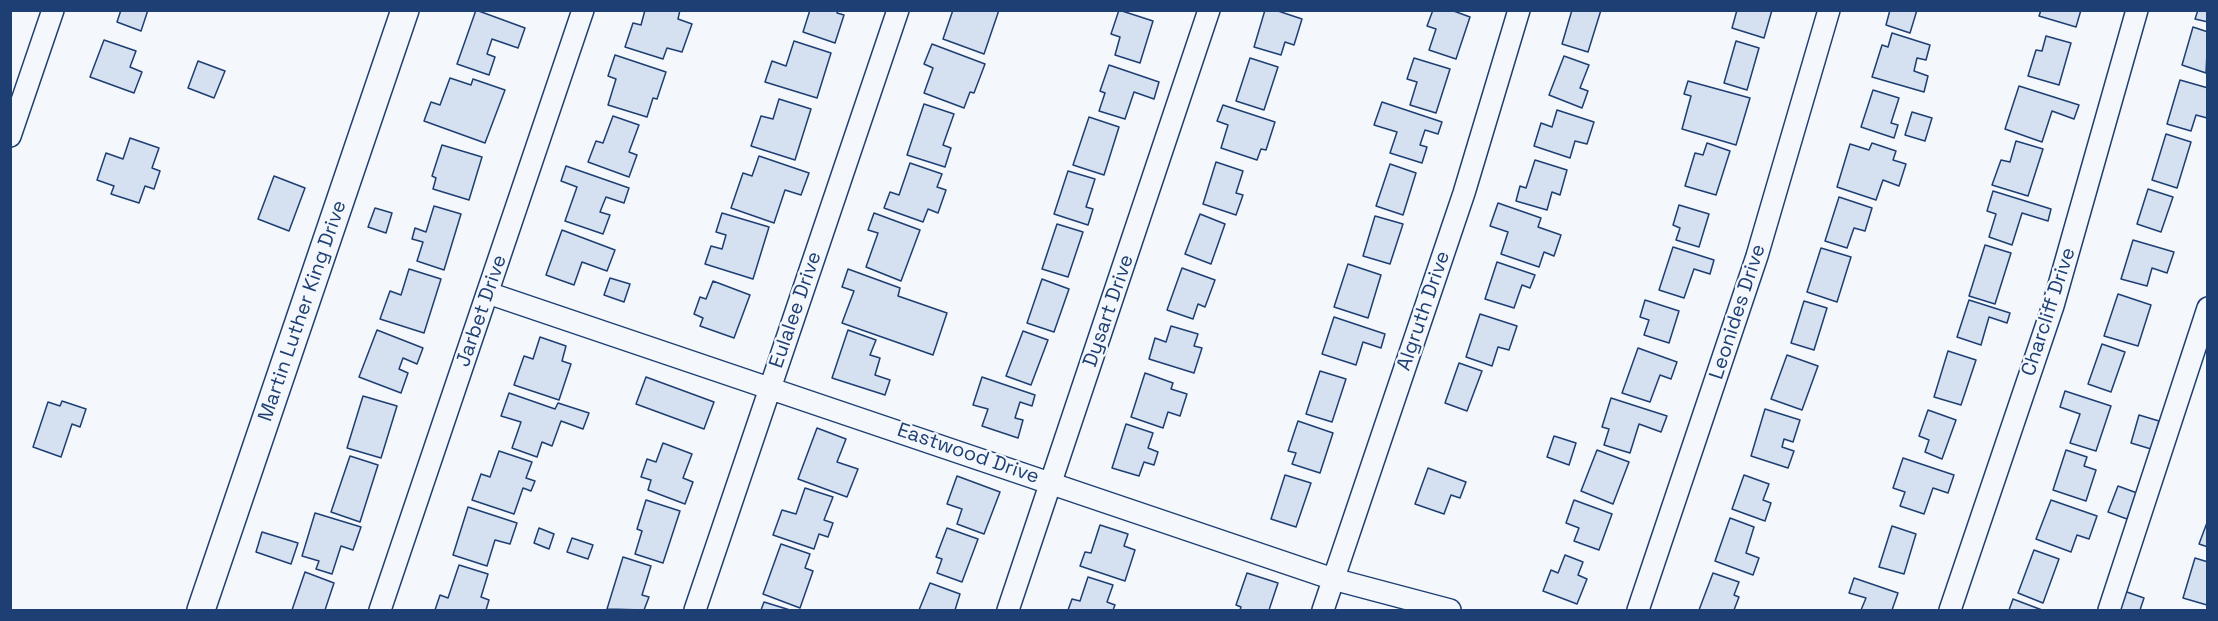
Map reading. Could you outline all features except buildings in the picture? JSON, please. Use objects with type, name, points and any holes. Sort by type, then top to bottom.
[{"type":"main road","name":"Martin Luther King Drive","points":[[201,610],[405,10]]},
{"type":"street","points":[[10,136],[53,10]]},
{"type":"street","name":"Jarbet Drive","points":[[380,610],[583,10]]},
{"type":"street","name":"Eulalee Drive","points":[[694,610],[898,10]]},
{"type":"street","name":"Dysart Drive","points":[[1008,610],[1209,10]]},
{"type":"street","name":"Algruth Drive","points":[[1323,610],[1464,193],[1519,10]]},
{"type":"street","name":"Leonides Drive","points":[[1638,610],[1757,256],[1829,10]]},
{"type":"street","name":"Charcliff Drive","points":[[1950,610],[2053,306],[2137,10]]},
{"type":"street","name":"Eastwood Drive","points":[[488,293],[1050,481],[1333,579],[1450,610]]},
{"type":"street","points":[[2109,610],[2208,308]]}]
